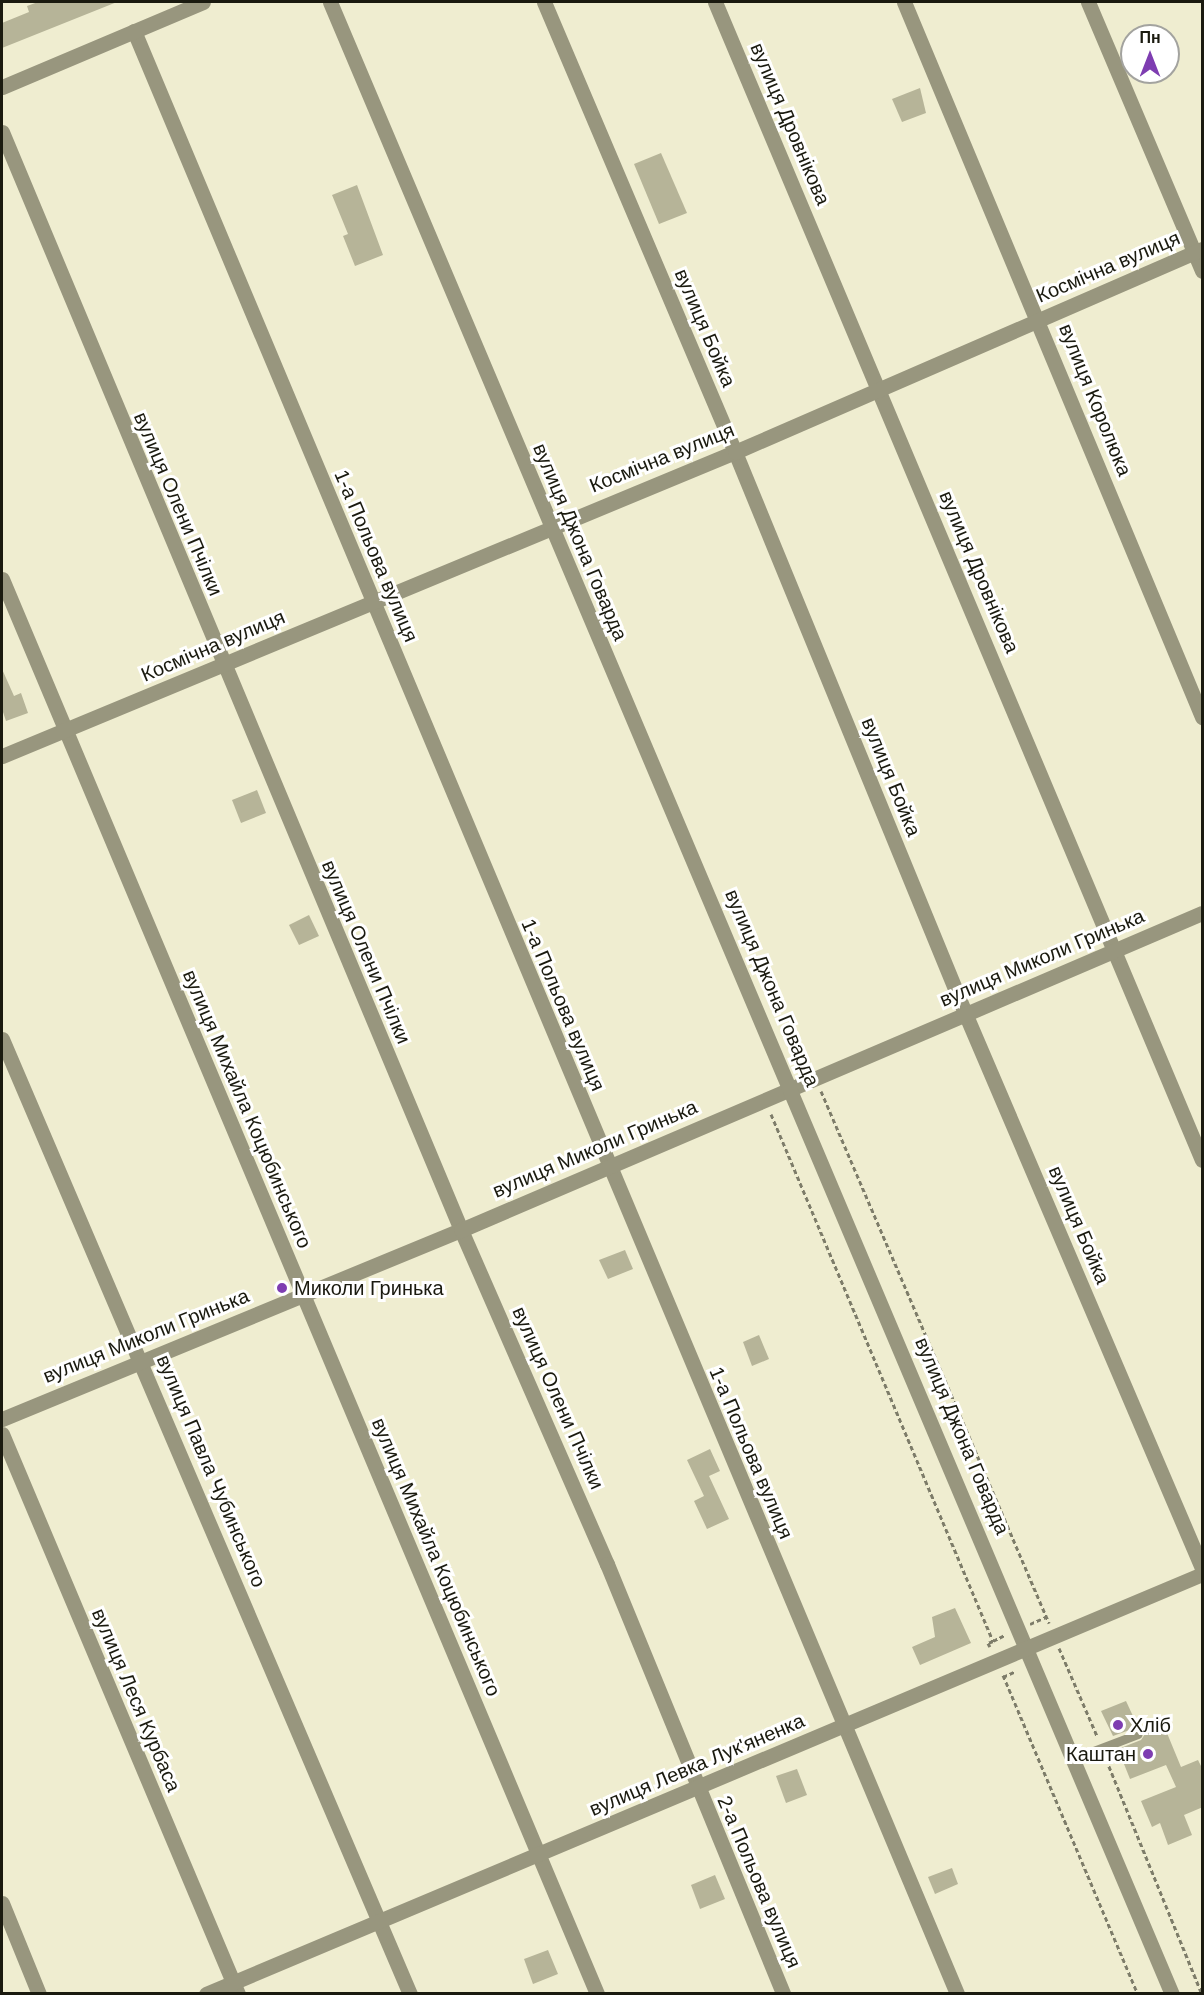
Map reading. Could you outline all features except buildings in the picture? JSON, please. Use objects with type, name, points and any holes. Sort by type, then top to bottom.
[{"type":"street","points":[[2,87],[203,2]]},
{"type":"street","name":"вулиця Джона Говарда","points":[[330,2],[550,526],[792,1088],[1075,1758],[1172,1994]]},
{"type":"street","name":"вулиця Бойка","points":[[544,2],[735,452],[965,1013],[1203,1568]]},
{"type":"street","name":"вулиця Дровнікова","points":[[715,2],[1203,1160]]},
{"type":"street","name":"вулиця Королюка","points":[[904,2],[1039,319],[1203,717]]},
{"type":"street","points":[[1089,2],[1199,251],[1203,271]]},
{"type":"street","name":"1-а Польова вулиця","points":[[134,31],[606,1165],[957,1994]]},
{"type":"street","name":"вулиця Олени Пчілки","points":[[2,132],[223,666],[461,1230],[607,1564],[696,1786]]},
{"type":"street","name":"Космічна вулиця","points":[[2,756],[223,666],[550,526],[735,452],[1199,251]]},
{"type":"street","name":"вулиця Михайла Коцюбинського","points":[[2,579],[597,1994]]},
{"type":"street","name":"вулиця Миколи Гринька","points":[[2,1419],[141,1359],[461,1230],[606,1165],[1203,913]]},
{"type":"street","name":"вулиця Павла Чубинського","points":[[2,1039],[141,1359],[410,1994]]},
{"type":"street","name":"вулиця Леся Курбаса","points":[[2,1434],[235,1988]]},
{"type":"street","name":"вулиця Левка Лук'яненка","points":[[206,1994],[235,1988],[379,1920],[696,1786],[997,1663],[1203,1574]]},
{"type":"street","name":"2-а Польова вулиця","points":[[696,1786],[783,1994]]},
{"type":"street","points":[[2,1903],[39,1994]]},
{"type":"lane","points":[[1075,1758],[1137,1734]]},
{"type":"path","points":[[815,1078],[1102,1748],[1202,1994]]},
{"type":"path","points":[[765,1099],[993,1641],[988,1643],[1138,1994]]},
{"type":"place","name":"Миколи Гринька","points":[[282,1288]]},
{"type":"place","name":"Хліб","points":[[1118,1725]]},
{"type":"place","name":"Каштан","points":[[1148,1754]]}]
